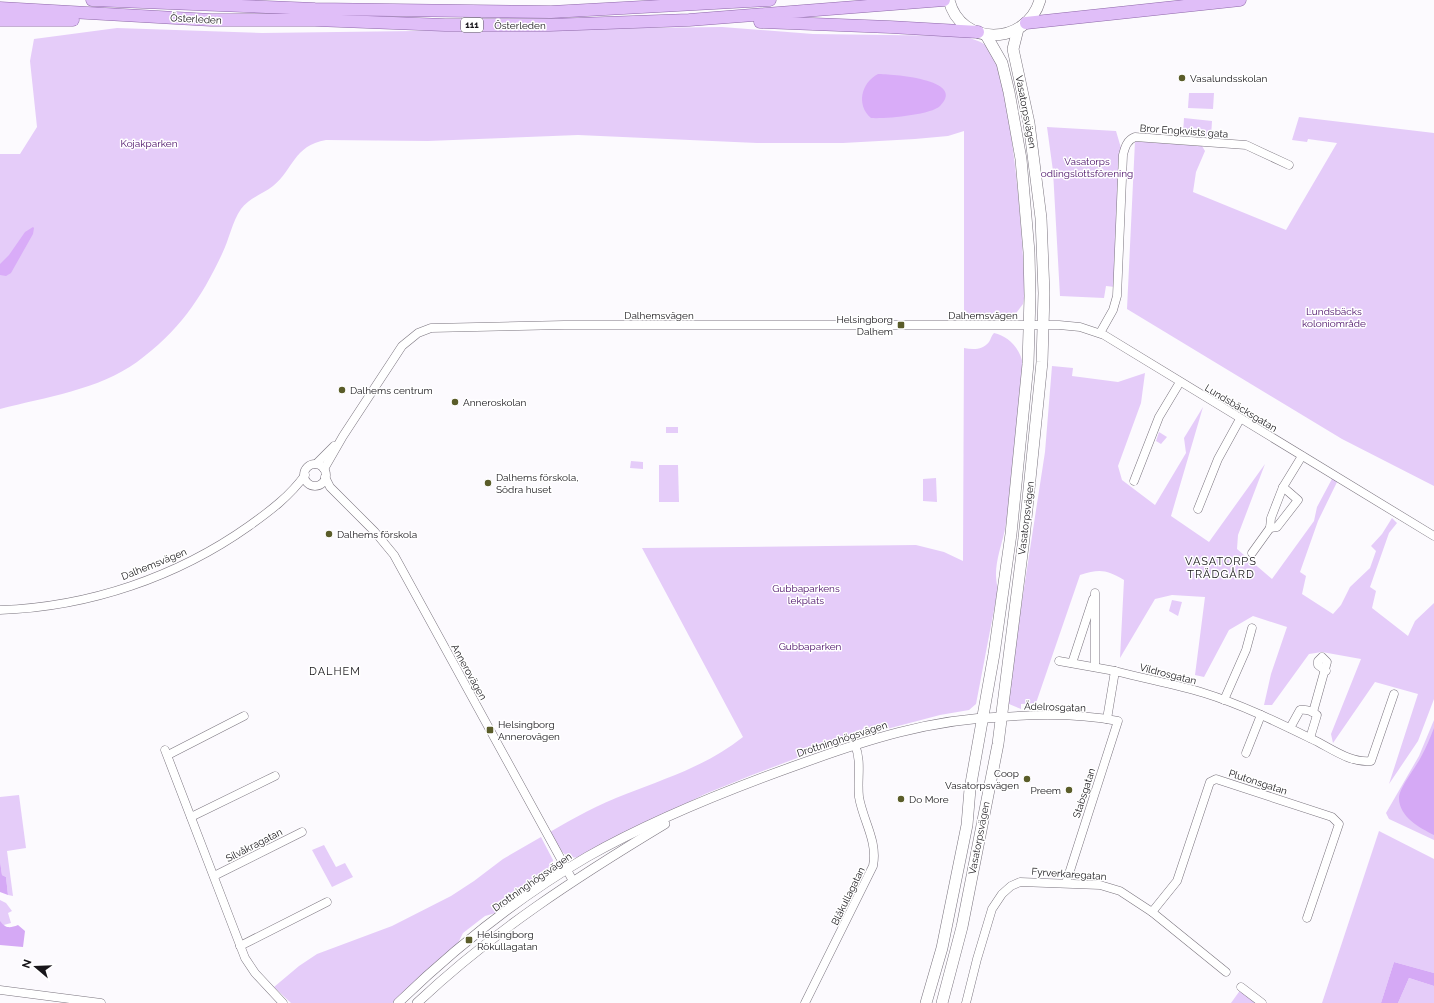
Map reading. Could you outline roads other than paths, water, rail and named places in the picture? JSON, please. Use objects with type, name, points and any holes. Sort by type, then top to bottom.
[{"type":"main road","name":"Österleden","points":[[92,0],[315,9],[551,12],[694,6],[770,0]]},
{"type":"main road","points":[[694,6],[725,0]]},
{"type":"main road","name":"Österleden","points":[[0,8],[211,20],[315,20],[445,25],[549,25],[688,20],[944,0]]},
{"type":"main road","points":[[950,0],[954,12],[964,24],[982,33]]},
{"type":"main road","points":[[688,20],[822,24],[1002,35],[1022,26],[1240,0]]},
{"type":"main road","points":[[1022,26],[1038,5]]},
{"type":"main road","points":[[0,20],[211,20]]},
{"type":"main road","name":"Vasatorpsvägen","points":[[942,1003],[962,927],[994,768],[1002,717],[1040,393],[1044,324],[1042,243],[1037,180],[1026,106],[1013,48],[1022,26]]},
{"type":"main road","name":"Vasatorpsvägen","points":[[926,1003],[942,948],[967,825],[970,789],[1000,619],[1011,534],[1025,400],[1030,324],[1028,227],[1020,153],[1002,63],[982,33]]},
{"type":"street","name":"Bror Engkvists gata","points":[[1100,333],[1113,310],[1117,296],[1124,155],[1126,144],[1130,140],[1135,137],[1246,145],[1289,165]]},
{"type":"street","name":"Lundsbäcksgatan","points":[[1030,324],[1080,327],[1100,333],[1434,536]]},
{"type":"street","name":"Dalhemsvägen","points":[[325,473],[343,436],[402,346],[418,333],[431,328],[564,325],[1030,324]]},
{"type":"street","points":[[1134,481],[1159,417],[1180,382]]},
{"type":"street","points":[[1198,509],[1218,459],[1240,419]]},
{"type":"street","name":"Dalhemsvägen","points":[[316,464],[343,436]]},
{"type":"street","points":[[1252,553],[1270,528],[1271,518],[1283,487],[1302,456]]},
{"type":"street","points":[[316,464],[325,473],[319,484],[310,484],[304,475],[307,468],[316,464]]},
{"type":"street","name":"Annerovägen","points":[[325,473],[330,487],[375,532],[394,555],[573,881]]},
{"type":"street","name":"Dalhemsvägen","points":[[0,610],[39,608],[78,601],[152,578],[197,558],[228,540],[277,505],[295,488],[304,475]]},
{"type":"street","name":"Dalhemsvägen","points":[[295,488],[310,484]]},
{"type":"street","name":"Annerovägen","points":[[319,484],[330,487]]},
{"type":"street","points":[[1270,528],[1276,527],[1298,500],[1283,487]]},
{"type":"street","points":[[1072,663],[1095,593],[1095,667]]},
{"type":"street","points":[[1224,700],[1246,650],[1252,628]]},
{"type":"street","name":"Vildrosgatan","points":[[1058,661],[1116,671],[1172,684],[1224,700],[1290,728],[1352,759],[1372,761],[1394,694]]},
{"type":"street","points":[[1107,719],[1116,671]]},
{"type":"street","points":[[1313,712],[1326,671]]},
{"type":"street","points":[[1290,728],[1300,710],[1305,709],[1313,712],[1317,715],[1310,738]]},
{"type":"street","name":"Ädelrosgatan","points":[[1002,717],[1030,715],[1107,719]]},
{"type":"street","points":[[1246,753],[1261,715]]},
{"type":"street","points":[[244,716],[166,752],[240,946],[255,973],[283,1003]]},
{"type":"street","name":"Drottninghögsvägen","points":[[398,1003],[470,940],[566,870],[610,845],[657,822],[753,781],[855,745],[917,727],[983,718],[1002,717]]},
{"type":"street","name":"Stabsgatan","points":[[1066,883],[1118,721],[1107,719]]},
{"type":"street","name":"Blåkullagatan","points":[[805,1003],[873,866],[875,853],[874,843],[860,797],[858,779],[860,762],[855,745]]},
{"type":"street","points":[[191,817],[275,776]]},
{"type":"street","name":"Plutonsgatan","points":[[1152,912],[1177,882],[1210,782],[1216,779],[1332,817],[1338,822],[1339,824],[1307,918]]},
{"type":"street","name":"Drottninghögsvägen","points":[[417,1003],[464,961],[505,928],[573,881],[696,806]]},
{"type":"street","name":"Silvåkragatan","points":[[214,876],[302,832]]},
{"type":"street","name":"Fyrverkaregatan","points":[[966,1003],[989,918],[999,897],[1011,886],[1020,882],[1100,884],[1112,887],[1126,894],[1152,912],[1226,972]]},
{"type":"street","points":[[240,946],[327,902]]},
{"type":"street","points":[[1241,988],[1262,1003]]},
{"type":"street","points":[[0,990],[49,1000],[101,1003]]},
{"type":"place","name":"Vasalundsskolan","points":[[1182,78]]},
{"type":"place","name":"Helsingborg Dalhem","points":[[901,325]]},
{"type":"place","name":"Dalhems centrum","points":[[342,390]]},
{"type":"place","name":"Anneroskolan","points":[[455,402]]},
{"type":"place","name":"Dalhems förskola, Södra huset","points":[[488,483]]},
{"type":"place","name":"Dalhems förskola","points":[[329,534]]},
{"type":"place","name":"Helsingborg Annerovägen","points":[[490,730]]},
{"type":"place","name":"Coop Vasatorpsvägen","points":[[1027,779]]},
{"type":"place","name":"Preem","points":[[1069,790]]},
{"type":"place","name":"Do More","points":[[901,799]]},
{"type":"place","name":"Helsingborg Rökullagatan","points":[[469,940]]},
{"type":"district","name":"VASATORPS TRÄDGÅRD","points":[[1221,567]]},
{"type":"district","name":"DALHEM","points":[[335,671]]},
{"type":"park label","name":"Kojakparken","points":[[149,143]]},
{"type":"park label","name":"Vasatorps odlingslottsförening","points":[[1087,166]]},
{"type":"park label","name":"Lundsbäcks koloniområde","points":[[1334,316]]},
{"type":"park label","name":"Gubbaparkens lekplats","points":[[806,594]]},
{"type":"park label","name":"Gubbaparken","points":[[810,646]]}]
